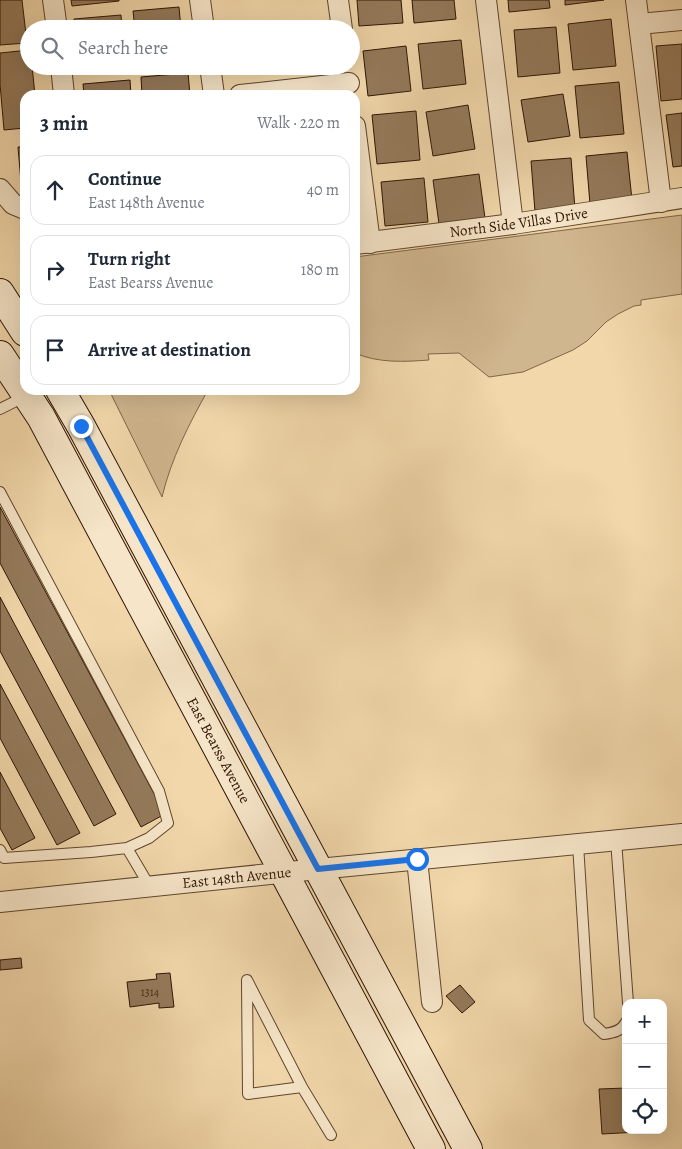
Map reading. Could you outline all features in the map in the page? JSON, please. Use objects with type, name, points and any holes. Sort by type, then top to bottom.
[{"type":"main road","points":[[0,293],[20,324]]},
{"type":"main road","name":"East Bearss Avenue","points":[[0,355],[20,385]]},
{"type":"main road","name":"East Bearss Avenue","points":[[27,395],[41,417],[432,1149]]},
{"type":"main road","name":"East Bearss Avenue","points":[[63,395],[468,1149]]},
{"type":"street","points":[[53,0],[56,20]]},
{"type":"street","points":[[200,0],[203,20]]},
{"type":"street","points":[[338,0],[341,20]]},
{"type":"street","points":[[486,0],[514,224]]},
{"type":"street","points":[[636,0],[661,202]]},
{"type":"street","points":[[639,24],[682,20]]},
{"type":"street","points":[[62,75],[63,90]]},
{"type":"street","points":[[211,75],[213,90]]},
{"type":"street","points":[[282,90],[349,82]]},
{"type":"street","points":[[0,190],[13,204],[20,207]]},
{"type":"street","name":"North Side Villas Drive","points":[[363,244],[514,224],[682,198]]},
{"type":"street","points":[[360,200],[363,244]]},
{"type":"street","name":"East 148th Avenue","points":[[0,902],[284,872],[682,834]]},
{"type":"street","points":[[417,859],[432,1002]]},
{"type":"lane","points":[[0,409],[27,395]]},
{"type":"lane","points":[[0,492],[159,791],[168,823],[149,838],[127,848],[4,858],[0,850]]},
{"type":"lane","points":[[616,840],[628,999]]},
{"type":"lane","points":[[578,844],[589,1020],[604,1034],[614,1033],[622,1027]]},
{"type":"lane","points":[[127,848],[150,886]]},
{"type":"lane","points":[[302,1087],[248,1094],[248,980],[302,1087],[331,1135]]},
{"type":"shaded area","points":[[682,215],[682,294],[641,300],[641,305],[634,306],[618,314],[606,322],[587,341],[573,350],[523,372],[489,377],[459,353],[428,354],[429,360],[400,361],[372,359],[360,355],[360,256]]},
{"type":"shaded area","points":[[111,395],[205,395],[181,442],[170,469],[162,497]]},
{"type":"building","points":[[0,0],[22,0],[24,20],[20,20],[20,44],[0,45]]},
{"type":"building","points":[[71,0],[119,0],[119,1],[72,6]]},
{"type":"building","points":[[357,0],[401,0],[403,23],[360,26]]},
{"type":"building","points":[[412,0],[454,0],[456,19],[414,23]]},
{"type":"building","points":[[508,0],[549,0],[550,8],[509,12]]},
{"type":"building","points":[[565,0],[604,0],[565,5]]},
{"type":"building","points":[[179,7],[180,20],[134,20],[133,11]]},
{"type":"building","points":[[121,15],[121,20],[74,20]]},
{"type":"building","points":[[611,19],[616,66],[573,70],[568,24]]},
{"type":"building","points":[[556,27],[560,73],[518,77],[514,30]]},
{"type":"building","points":[[461,40],[466,84],[423,89],[418,44]]},
{"type":"building","points":[[682,44],[682,99],[661,101],[656,46]]},
{"type":"building","points":[[406,46],[411,91],[368,96],[363,51]]},
{"type":"building","points":[[20,51],[20,75],[33,75],[34,90],[20,90],[20,128],[4,130],[0,84],[0,53]]},
{"type":"building","points":[[188,75],[190,90],[142,90],[141,77]]},
{"type":"building","points":[[130,80],[131,90],[84,90],[83,84]]},
{"type":"building","points":[[619,82],[624,134],[580,138],[575,86]]},
{"type":"building","points":[[563,94],[570,136],[528,142],[521,100]]},
{"type":"building","points":[[468,105],[475,149],[433,156],[426,112]]},
{"type":"building","points":[[416,111],[420,160],[377,164],[372,115]]},
{"type":"building","points":[[682,113],[682,166],[673,167],[666,115]]},
{"type":"building","points":[[18,147],[20,147],[20,170]]},
{"type":"building","points":[[627,152],[632,200],[590,204],[586,156]]},
{"type":"building","points":[[571,158],[575,209],[535,212],[531,161]]},
{"type":"building","points":[[479,174],[485,218],[439,224],[433,180]]},
{"type":"building","points":[[424,178],[428,222],[385,226],[381,182]]},
{"type":"building","points":[[0,507],[165,814],[141,827],[0,563]]},
{"type":"building","points":[[0,597],[116,814],[94,826],[0,651]]},
{"type":"building","points":[[0,684],[80,833],[57,845],[0,738]]},
{"type":"building","points":[[0,772],[35,838],[12,850],[0,828]]},
{"type":"building","points":[[21,958],[22,968],[0,970],[0,960]]},
{"type":"building","points":[[170,973],[174,1007],[159,1008],[159,1003],[130,1007],[127,982],[157,979],[156,974]]},
{"type":"building","points":[[460,985],[475,1002],[462,1013],[446,996]]},
{"type":"building","points":[[622,1088],[622,1133],[602,1134],[599,1089]]},
{"type":"route","points":[[81,426],[318,869],[417,859]]}]
